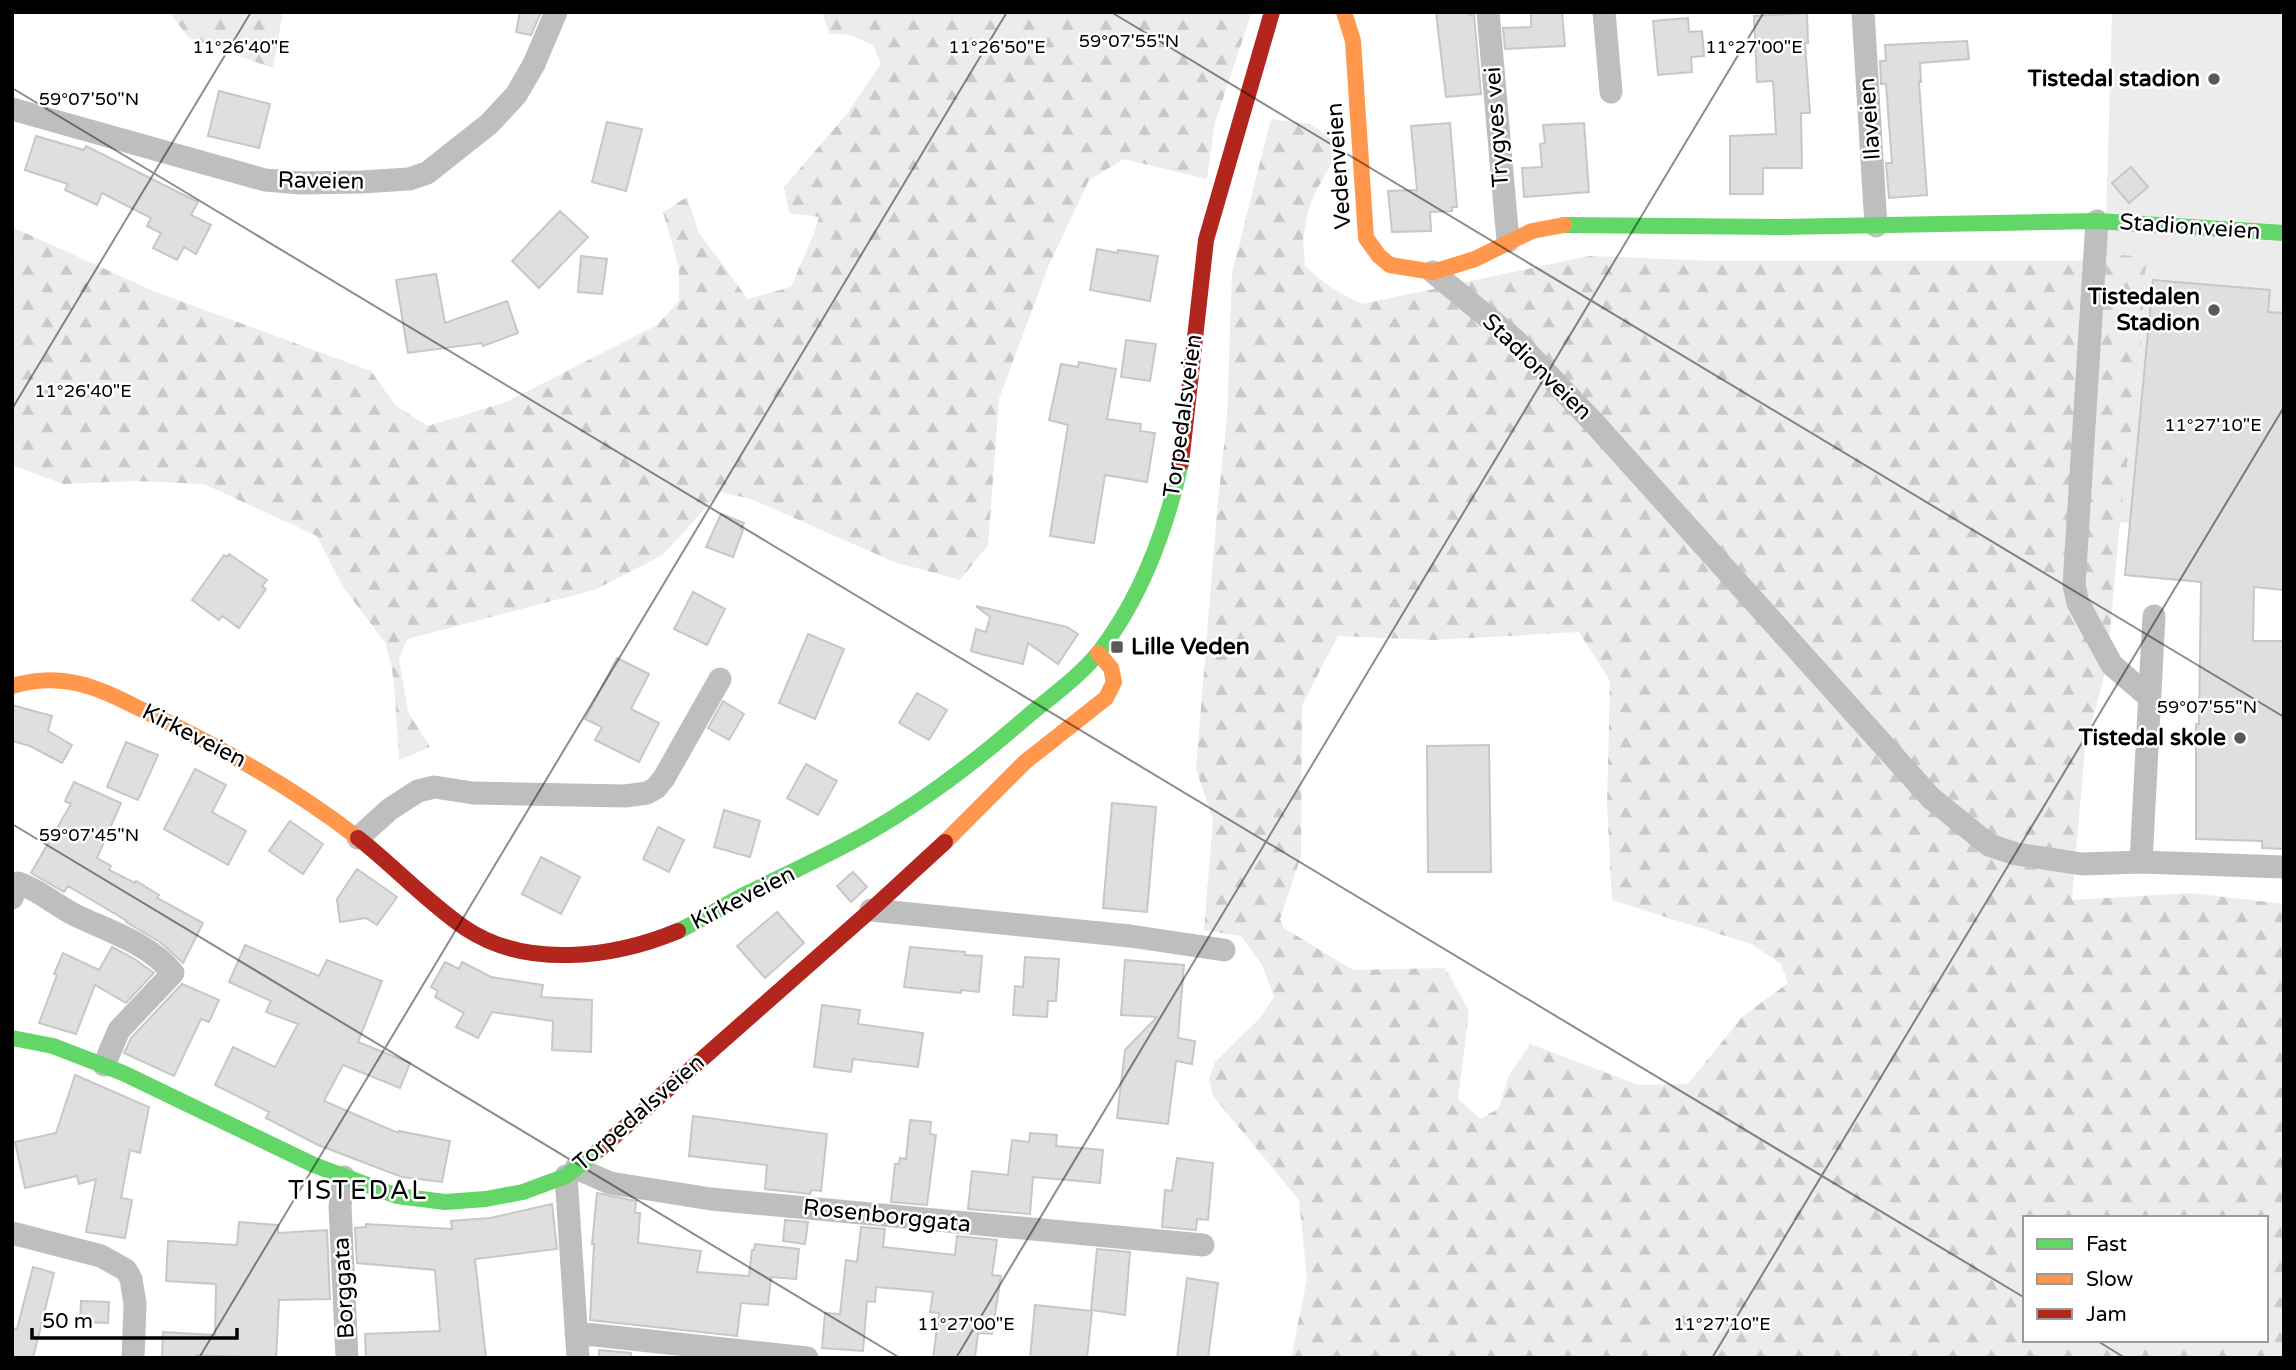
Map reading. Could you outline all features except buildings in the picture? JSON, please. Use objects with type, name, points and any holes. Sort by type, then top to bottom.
[{"type":"street","name":"Raveien","points":[[12,109],[265,180],[301,183],[410,179],[427,173],[444,161],[505,108],[534,64],[556,12]]},
{"type":"street","name":"Torpedalsveien","points":[[12,1038],[53,1046],[104,1065],[284,1152],[397,1196],[445,1202],[486,1199],[523,1192],[571,1172],[871,910],[949,838],[1025,762],[1106,698],[1114,682],[1111,668],[1098,653],[1136,592],[1167,517],[1182,456],[1206,240],[1272,12]]},
{"type":"street","name":"Vedenveien","points":[[1344,12],[1353,41],[1366,238],[1379,256],[1390,265],[1433,272]]},
{"type":"street","name":"Trygves vei","points":[[1489,12],[1508,241]]},
{"type":"street","points":[[1604,12],[1611,92]]},
{"type":"street","name":"Ilaveien","points":[[1863,12],[1876,226]]},
{"type":"street","name":"Stadionveien","points":[[1433,272],[1475,259],[1532,231],[1560,225],[1876,226],[2097,221],[2284,233]]},
{"type":"street","name":"Stadionveien","points":[[2097,221],[2076,595],[2089,626],[2112,665],[2148,696]]},
{"type":"street","name":"Stadionveien","points":[[1433,272],[1514,339],[1640,473],[1931,798],[1989,845],[2016,854],[2082,864],[2141,862],[2284,866]]},
{"type":"street","points":[[2141,862],[2154,615]]},
{"type":"street","name":"Kirkeveien","points":[[12,686],[24,682],[66,681],[123,700],[242,759],[358,838],[464,928],[503,946],[543,954],[572,954],[607,951],[676,932],[873,829],[937,786],[1020,724],[1098,653]]},
{"type":"street","points":[[358,838],[390,809],[418,791],[434,787],[472,793],[506,794],[625,796],[647,793],[656,788],[664,778],[720,679]]},
{"type":"street","points":[[12,898],[18,883],[29,886],[75,915],[150,950],[173,973],[120,1030],[104,1065]]},
{"type":"street","points":[[871,910],[1130,936],[1224,950]]},
{"type":"street","points":[[571,1172],[578,1358]]},
{"type":"street","name":"Rosenborggata","points":[[571,1172],[610,1183],[711,1199],[1203,1245]]},
{"type":"street","name":"Borggata","points":[[344,1177],[340,1206],[347,1358]]},
{"type":"street","points":[[12,1233],[101,1256],[126,1270],[131,1279],[135,1304],[133,1358]]},
{"type":"street","points":[[576,1333],[807,1358]]},
{"type":"green space","points":[[169,12],[283,12],[273,68],[189,38]]},
{"type":"green space","points":[[822,12],[1252,12],[1215,122],[1207,179],[1124,159],[1089,180],[1048,267],[999,399],[988,545],[960,580],[894,562],[751,499],[720,492],[663,555],[594,590],[407,639],[399,658],[408,712],[430,747],[399,760],[392,668],[385,642],[343,587],[317,536],[204,484],[134,481],[63,484],[12,465],[12,227],[156,292],[371,371],[395,405],[428,426],[506,402],[657,325],[679,301],[679,268],[663,212],[687,197],[699,233],[748,299],[791,287],[819,217],[789,213],[784,187],[846,115],[881,64],[873,45],[850,35],[829,33]]},
{"type":"green space","name":"Tistedalen Stadion","points":[[2112,12],[2284,12],[2284,543],[2120,522],[2141,355],[2146,264],[2142,256],[2105,258]]},
{"type":"green space","points":[[1271,119],[1311,124],[1330,138],[1332,162],[1308,211],[1303,240],[1305,266],[1332,288],[1362,304],[1589,256],[1715,261],[2074,261],[2122,255],[2142,256],[2146,264],[2141,355],[2120,522],[2107,665],[2085,748],[2072,900],[2191,893],[2284,904],[2284,1358],[1291,1358],[1307,1278],[1299,1200],[1213,1096],[1209,1079],[1215,1062],[1261,1017],[1274,997],[1262,965],[1241,936],[1204,930],[1213,820],[1196,769],[1227,418],[1232,273]],"holes":[[[1579,632],[1610,681],[1607,806],[1612,900],[1751,944],[1781,964],[1788,983],[1742,1017],[1688,1084],[1639,1085],[1530,1044],[1509,1075],[1499,1108],[1481,1119],[1458,1099],[1469,1011],[1445,968],[1353,970],[1284,928],[1280,919],[1301,856],[1302,705],[1338,636],[1433,640]]]},
{"type":"traffic: fast","points":[[1564,225],[1781,227],[2097,221],[2284,233]]},
{"type":"traffic: fast","points":[[678,931],[892,819],[972,762],[1075,677],[1100,651],[1115,630],[1140,585],[1160,537],[1181,463]]},
{"type":"traffic: fast","points":[[12,1038],[53,1046],[123,1073],[314,1165],[397,1196],[445,1202],[486,1199],[523,1192],[566,1176],[600,1149]]},
{"type":"traffic: slow","points":[[1344,12],[1353,41],[1366,238],[1379,256],[1390,265],[1433,272],[1475,259],[1532,231],[1564,225]]},
{"type":"traffic: slow","points":[[945,842],[1025,762],[1106,698],[1114,682],[1111,668],[1098,653]]},
{"type":"traffic: slow","points":[[12,686],[52,680],[76,683],[106,693],[182,729],[260,771],[358,838]]},
{"type":"traffic: jam","points":[[1181,463],[1206,240],[1272,12]]},
{"type":"traffic: jam","points":[[358,838],[465,928],[489,941],[515,950],[542,954],[598,953],[626,948],[678,931]]},
{"type":"traffic: jam","points":[[600,1149],[945,842]]},
{"type":"place","name":"Tistedal stadion","points":[[2214,79]]},
{"type":"place","name":"Tistedalen Stadion","points":[[2214,310]]},
{"type":"place","name":"Lille Veden","points":[[1117,647]]},
{"type":"place","name":"Tistedal skole","points":[[2240,738]]},
{"type":"district","name":"TISTEDAL","points":[[358,1190]]}]
